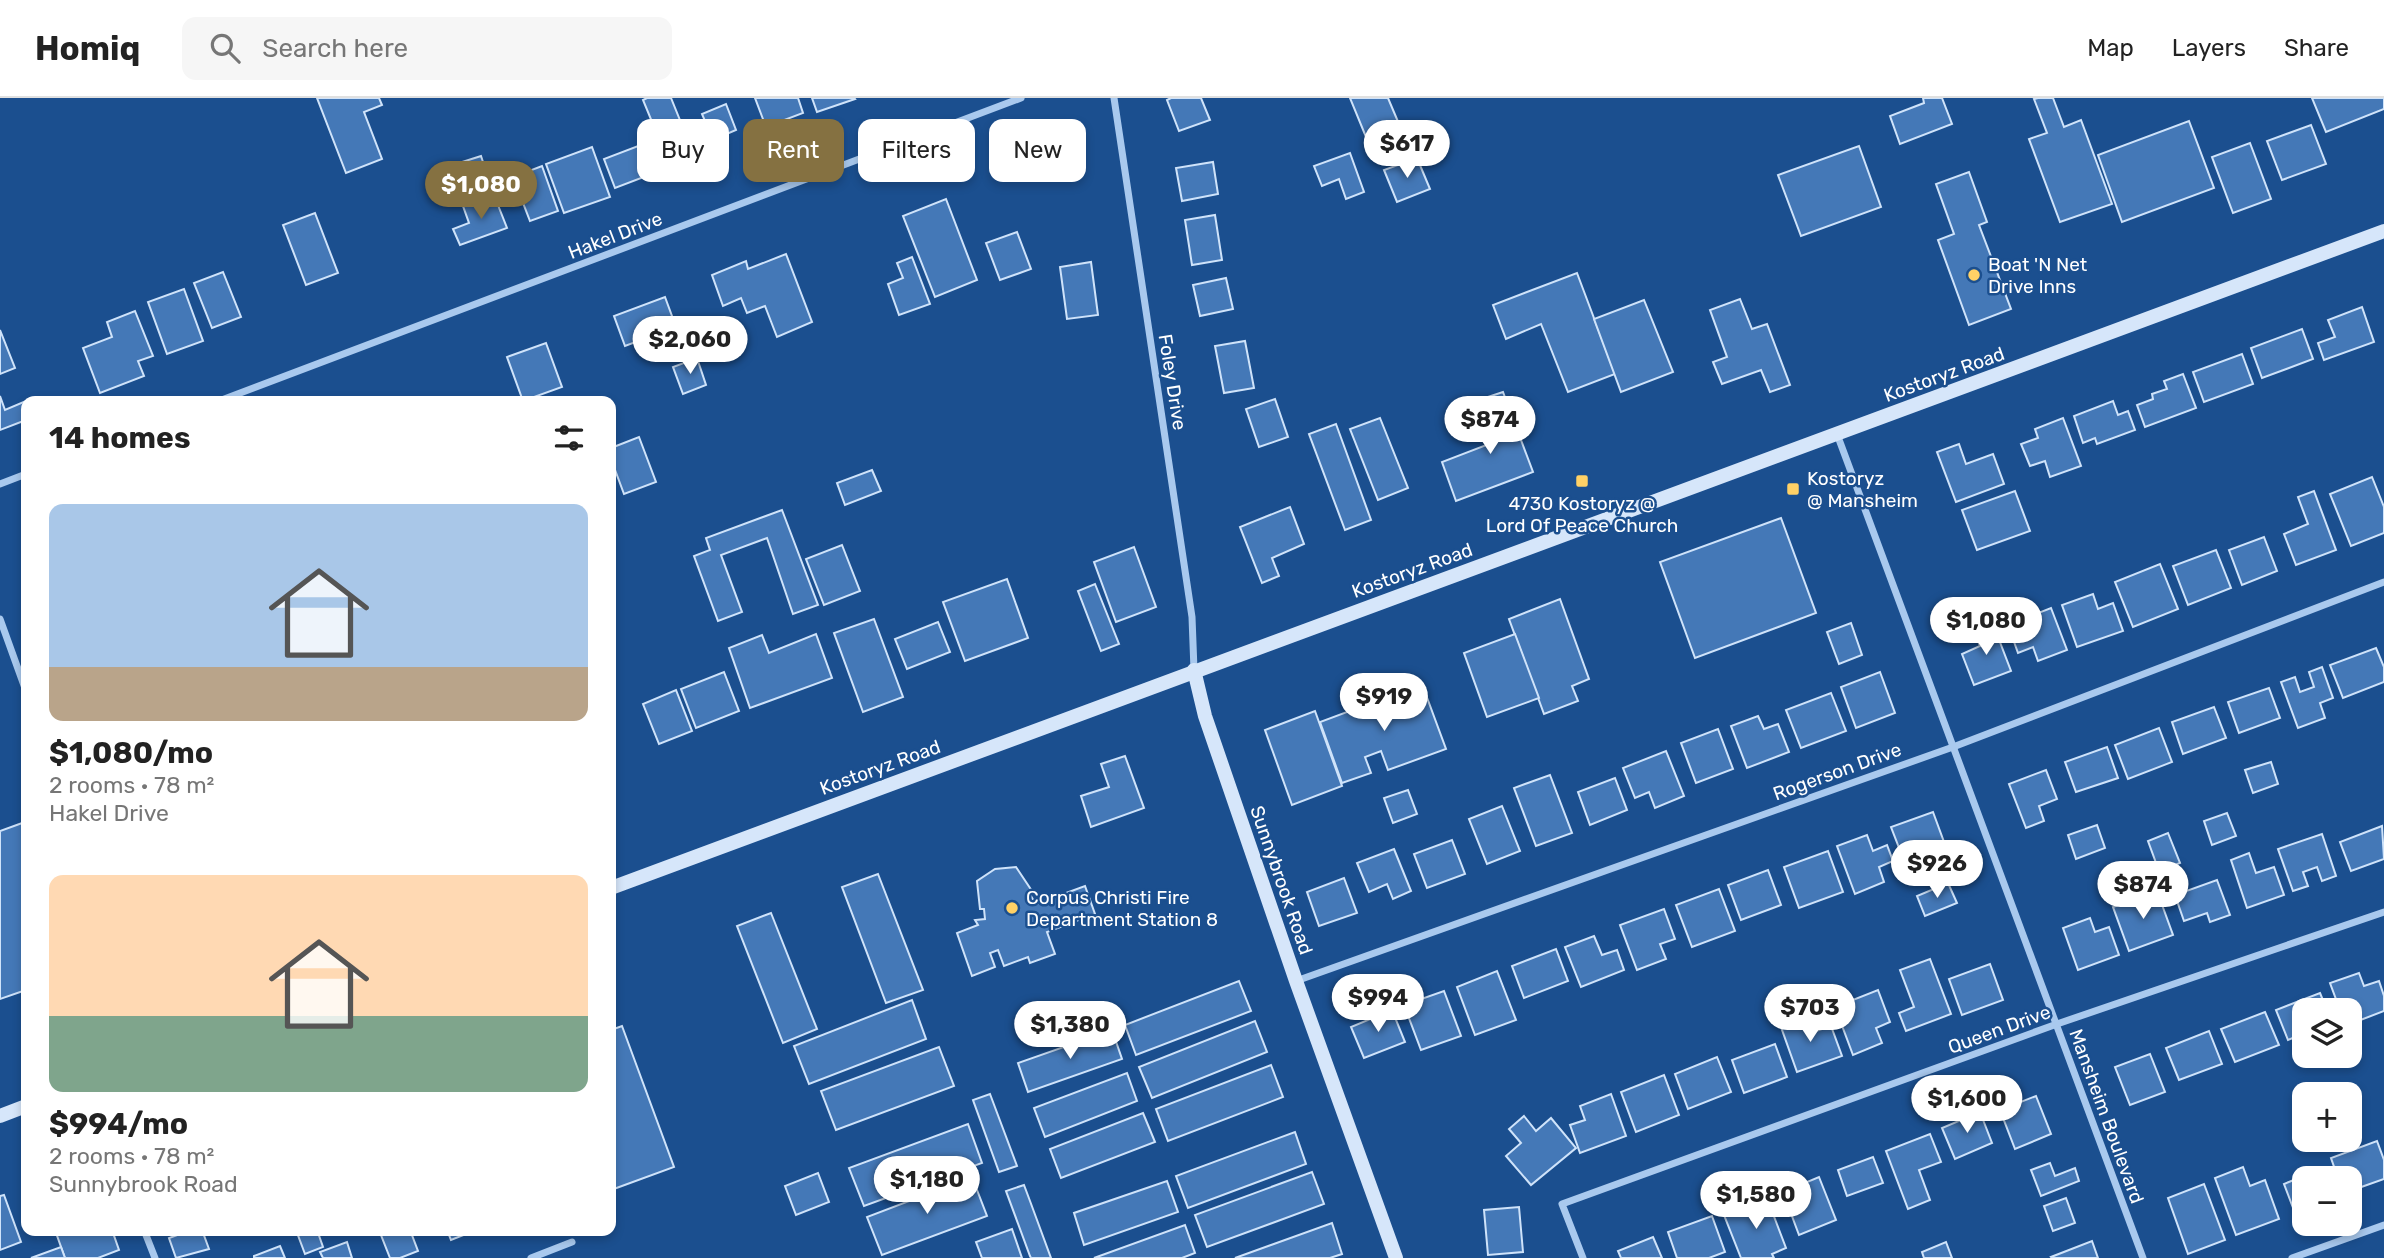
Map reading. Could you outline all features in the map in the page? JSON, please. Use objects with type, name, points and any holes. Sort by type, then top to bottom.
[{"type":"main road","name":"Kostoryz Road","points":[[616,886],[2384,230]]},
{"type":"main road","name":"Sunnybrook Road","points":[[1194,670],[1205,716],[1296,981],[1396,1258]]},
{"type":"main road","points":[[0,1116],[21,1108]]},
{"type":"street","name":"Hakel Drive","points":[[232,396],[1021,98]]},
{"type":"street","name":"Foley Drive","points":[[1114,98],[1192,617],[1194,670]]},
{"type":"street","name":"Mansheim Boulevard","points":[[1837,434],[2143,1258]]},
{"type":"street","points":[[0,484],[21,476]]},
{"type":"street","name":"Rogerson Drive","points":[[1296,981],[1953,747],[2384,582]]},
{"type":"street","points":[[0,620],[21,677]]},
{"type":"street","name":"Queen Drive","points":[[1583,1258],[1562,1204],[2057,1024],[2384,912]]},
{"type":"street","points":[[2292,1258],[2384,1225]]},
{"type":"street","points":[[146,1236],[155,1258]]},
{"type":"street","points":[[531,1258],[572,1242]]},
{"type":"building","points":[[317,98],[379,98],[382,105],[364,112],[382,159],[346,173]]},
{"type":"building","points":[[671,98],[679,119],[651,119],[643,100]]},
{"type":"building","points":[[755,98],[798,98],[803,113],[787,119],[763,119]]},
{"type":"building","points":[[812,98],[854,98],[855,99],[817,112]]},
{"type":"building","points":[[1201,98],[1210,120],[1179,131],[1167,100]]},
{"type":"building","points":[[1350,98],[1388,98],[1399,124],[1366,137]]},
{"type":"building","points":[[1923,98],[1942,98],[1952,124],[1900,144],[1890,116],[1924,103]]},
{"type":"building","points":[[2053,98],[2064,127],[2081,120],[2112,204],[2060,222],[2029,139],[2047,133],[2034,99]]},
{"type":"building","points":[[2312,98],[2384,98],[2384,109],[2326,132]]},
{"type":"building","points":[[726,104],[736,130],[729,133],[729,119],[704,119],[702,114]]},
{"type":"building","points":[[2189,121],[2214,188],[2122,222],[2098,155]]},
{"type":"building","points":[[2311,125],[2326,164],[2282,180],[2267,141]]},
{"type":"building","points":[[2250,143],[2271,199],[2233,213],[2212,157]]},
{"type":"building","points":[[637,146],[637,180],[615,188],[604,159]]},
{"type":"building","points":[[1859,146],[1881,207],[1801,236],[1778,175]]},
{"type":"building","points":[[592,147],[610,197],[564,213],[546,164]]},
{"type":"building","points":[[1350,153],[1364,192],[1346,199],[1339,179],[1322,186],[1314,166]]},
{"type":"building","points":[[481,156],[489,180],[464,188],[456,164]]},
{"type":"building","points":[[1417,158],[1430,189],[1397,202],[1384,170]]},
{"type":"building","points":[[1213,162],[1218,194],[1182,201],[1176,168]]},
{"type":"building","points":[[542,166],[558,211],[530,221],[513,177]]},
{"type":"building","name":"Boat 'N Net Drive Inns","points":[[1969,172],[1987,222],[1979,225],[2011,309],[1969,325],[1938,240],[1954,234],[1936,184]]},
{"type":"building","points":[[494,195],[507,228],[460,245],[453,229],[469,223],[463,206]]},
{"type":"building","points":[[946,199],[977,280],[935,297],[903,216]]},
{"type":"building","points":[[315,213],[338,273],[306,285],[283,225]]},
{"type":"building","points":[[1215,215],[1222,260],[1192,265],[1185,220]]},
{"type":"building","points":[[1017,232],[1031,269],[1000,280],[986,243]]},
{"type":"building","points":[[786,254],[812,322],[777,337],[765,306],[747,313],[741,298],[723,306],[712,275],[746,261],[748,269]]},
{"type":"building","points":[[912,257],[930,304],[899,315],[888,284],[903,278],[897,263]]},
{"type":"building","points":[[1091,262],[1098,315],[1067,319],[1060,267]]},
{"type":"building","points":[[223,272],[241,317],[212,328],[194,283]]},
{"type":"building","points":[[1577,273],[1615,374],[1568,392],[1541,324],[1506,339],[1493,305]]},
{"type":"building","points":[[1226,278],[1233,309],[1200,316],[1193,285]]},
{"type":"building","points":[[184,289],[203,341],[167,354],[148,302]]},
{"type":"building","points":[[665,297],[676,327],[625,346],[614,316]]},
{"type":"building","points":[[1740,299],[1752,329],[1767,324],[1790,385],[1770,392],[1761,370],[1722,384],[1713,362],[1727,357],[1710,310]]},
{"type":"building","points":[[1644,300],[1673,372],[1621,392],[1594,319]]},
{"type":"building","points":[[2362,307],[2374,342],[2324,360],[2318,343],[2335,337],[2328,320]]},
{"type":"building","points":[[135,311],[153,356],[138,361],[144,376],[100,393],[83,348],[112,337],[107,322]]},
{"type":"building","points":[[2302,329],[2313,359],[2262,378],[2251,348]]},
{"type":"building","points":[[0,330],[15,368],[0,374]]},
{"type":"building","points":[[1245,341],[1254,388],[1224,393],[1215,346]]},
{"type":"building","points":[[546,343],[562,387],[537,396],[521,396],[507,357]]},
{"type":"building","points":[[2242,354],[2253,384],[2204,402],[2193,372]]},
{"type":"building","points":[[697,358],[706,385],[683,394],[673,367]]},
{"type":"building","points":[[2183,374],[2196,408],[2145,427],[2137,405],[2153,399],[2152,394],[2167,389],[2164,381]]},
{"type":"building","points":[[1503,392],[1533,472],[1456,501],[1442,462],[1497,441],[1482,399]]},
{"type":"building","points":[[0,396],[5,410],[21,403],[21,422],[0,430]]},
{"type":"building","points":[[1275,399],[1288,437],[1259,447],[1246,409]]},
{"type":"building","points":[[2113,401],[2118,415],[2128,411],[2135,430],[2097,444],[2095,438],[2083,443],[2074,416]]},
{"type":"building","points":[[1380,418],[1408,488],[1378,500],[1350,429]]},
{"type":"building","points":[[2063,418],[2081,466],[2050,477],[2045,461],[2030,466],[2021,444],[2038,438],[2035,429]]},
{"type":"building","points":[[1336,424],[1371,520],[1345,530],[1309,434]]},
{"type":"building","points":[[639,437],[656,482],[624,494],[616,472],[616,446]]},
{"type":"building","points":[[1959,444],[1966,464],[1993,454],[2004,484],[1956,502],[1937,452]]},
{"type":"building","points":[[872,470],[881,491],[845,505],[837,483]]},
{"type":"building","points":[[2372,477],[2384,507],[2384,533],[2351,546],[2330,494]]},
{"type":"building","points":[[2015,491],[2030,531],[1977,550],[1962,510]]},
{"type":"building","points":[[2314,491],[2336,550],[2296,565],[2284,534],[2308,524],[2298,497]]},
{"type":"building","points":[[1290,507],[1304,544],[1272,558],[1279,576],[1262,583],[1240,527]]},
{"type":"building","points":[[782,510],[818,605],[793,614],[767,538],[721,555],[742,612],[718,621],[694,556],[710,550],[706,538]]},
{"type":"building","points":[[1781,518],[1816,613],[1695,658],[1660,562]]},
{"type":"building","points":[[2264,537],[2277,571],[2242,585],[2229,550]]},
{"type":"building","points":[[842,545],[860,591],[824,605],[806,559]]},
{"type":"building","points":[[1134,547],[1156,607],[1116,622],[1094,562]]},
{"type":"building","points":[[2216,550],[2231,588],[2188,605],[2173,566]]},
{"type":"building","points":[[2160,564],[2178,609],[2133,627],[2115,582]]},
{"type":"building","points":[[1007,579],[1028,638],[965,661],[943,602]]},
{"type":"building","points":[[1095,584],[1119,644],[1101,651],[1078,591]]},
{"type":"building","points":[[2093,594],[2098,609],[2113,603],[2123,631],[2077,647],[2062,605]]},
{"type":"building","points":[[1560,599],[1589,679],[1572,686],[1578,701],[1544,714],[1509,619]]},
{"type":"building","points":[[2051,608],[2067,650],[2038,661],[2033,647],[2018,653],[2008,625]]},
{"type":"building","points":[[874,619],[903,697],[863,712],[834,633]]},
{"type":"building","points":[[938,622],[950,652],[907,669],[895,639]]},
{"type":"building","points":[[1851,623],[1862,655],[1839,664],[1827,632]]},
{"type":"building","points":[[1993,624],[2011,671],[1974,685],[1962,654],[1980,646],[1974,631]]},
{"type":"building","points":[[816,634],[832,678],[750,708],[729,648],[762,635],[769,653]]},
{"type":"building","points":[[1515,634],[1539,698],[1487,717],[1464,653]]},
{"type":"building","points":[[2376,648],[2384,667],[2384,682],[2343,698],[2330,665]]},
{"type":"building","points":[[2322,667],[2333,698],[2320,703],[2325,718],[2298,728],[2281,682],[2295,677],[2300,692],[2314,687],[2309,672]]},
{"type":"building","points":[[724,672],[739,711],[696,728],[681,689]]},
{"type":"building","points":[[1880,672],[1895,713],[1856,728],[1841,687]]},
{"type":"building","points":[[1422,684],[1446,749],[1388,770],[1381,751],[1365,757],[1371,773],[1342,783],[1320,722]]},
{"type":"building","points":[[2269,688],[2280,718],[2239,733],[2228,702]]},
{"type":"building","points":[[676,690],[692,731],[659,744],[643,704]]},
{"type":"building","points":[[1831,693],[1846,731],[1801,748],[1786,710]]},
{"type":"building","points":[[2214,707],[2226,738],[2183,754],[2172,722]]},
{"type":"building","points":[[1315,711],[1342,786],[1292,805],[1265,730]]},
{"type":"building","points":[[1758,716],[1764,729],[1778,724],[1789,752],[1747,768],[1731,726]]},
{"type":"building","points":[[2159,728],[2172,762],[2128,779],[2115,745]]},
{"type":"building","points":[[1718,729],[1733,769],[1696,783],[1681,743]]},
{"type":"building","points":[[2107,747],[2118,778],[2076,792],[2065,762]]},
{"type":"building","points":[[1666,751],[1684,796],[1655,808],[1649,792],[1635,798],[1623,768]]},
{"type":"building","points":[[1125,756],[1144,808],[1091,827],[1081,796],[1109,787],[1101,764]]},
{"type":"building","points":[[2271,762],[2278,784],[2253,793],[2245,770]]},
{"type":"building","points":[[2046,770],[2057,799],[2039,806],[2044,821],[2026,828],[2009,784]]},
{"type":"building","points":[[1550,775],[1572,833],[1536,846],[1514,788]]},
{"type":"building","points":[[1615,778],[1627,810],[1590,825],[1578,792]]},
{"type":"building","points":[[1408,790],[1417,814],[1393,823],[1384,798]]},
{"type":"building","points":[[1502,806],[1520,851],[1487,864],[1469,819]]},
{"type":"building","points":[[1933,812],[1944,842],[1903,858],[1891,827]]},
{"type":"building","points":[[2227,813],[2236,836],[2212,845],[2204,821]]},
{"type":"building","points":[[21,823],[21,992],[0,999],[0,831]]},
{"type":"building","points":[[2097,825],[2105,848],[2076,859],[2068,835]]},
{"type":"building","points":[[2382,826],[2384,859],[2351,871],[2340,842]]},
{"type":"building","points":[[2168,833],[2180,863],[2159,871],[2148,841]]},
{"type":"building","points":[[2322,834],[2336,876],[2322,881],[2317,867],[2303,872],[2308,886],[2293,891],[2278,849]]},
{"type":"building","points":[[1867,835],[1873,851],[1887,845],[1893,861],[1879,867],[1884,882],[1855,894],[1837,846]]},
{"type":"building","points":[[1452,840],[1465,874],[1427,888],[1414,854]]},
{"type":"building","points":[[1394,849],[1411,891],[1393,899],[1387,884],[1369,892],[1357,863]]},
{"type":"building","points":[[1828,851],[1843,892],[1799,908],[1784,867]]},
{"type":"building","points":[[2249,853],[2256,873],[2274,867],[2284,895],[2247,908],[2231,860]]},
{"type":"building","points":[[1016,867],[1032,891],[1029,893],[1036,904],[1085,886],[1095,914],[1047,932],[1055,954],[1030,963],[1028,957],[1004,966],[998,950],[990,953],[995,967],[972,976],[957,933],[978,925],[975,920],[985,919],[984,909],[980,909],[977,881],[995,869]]},
{"type":"building","points":[[1768,870],[1781,905],[1741,920],[1728,885]]},
{"type":"building","points":[[878,874],[923,990],[886,1003],[842,887]]},
{"type":"building","points":[[1344,878],[1357,913],[1319,926],[1307,892]]},
{"type":"building","points":[[2217,880],[2230,915],[2210,922],[2207,913],[2184,921],[2175,895]]},
{"type":"building","points":[[1948,883],[1957,903],[1925,916],[1917,896]]},
{"type":"building","points":[[1719,889],[1735,931],[1692,947],[1676,905]]},
{"type":"building","points":[[2157,891],[2173,935],[2129,951],[2113,907]]},
{"type":"building","points":[[1664,909],[1675,939],[1660,944],[1666,959],[1637,970],[1620,925]]},
{"type":"building","points":[[771,913],[817,1029],[783,1043],[737,926]]},
{"type":"building","points":[[2090,918],[2095,932],[2109,927],[2119,955],[2078,970],[2063,928]]},
{"type":"building","points":[[1594,936],[1602,955],[1617,950],[1624,970],[1581,987],[1565,947]]},
{"type":"building","points":[[1556,949],[1568,981],[1524,998],[1512,966]]},
{"type":"building","points":[[1930,959],[1951,1014],[1906,1031],[1899,1013],[1914,1007],[1900,970]]},
{"type":"building","points":[[1990,964],[2003,1000],[1962,1015],[1949,979]]},
{"type":"building","points":[[1497,971],[1516,1020],[1475,1035],[1457,987]]},
{"type":"building","points":[[2359,973],[2364,986],[2379,981],[2384,996],[2384,1011],[2362,1019],[2362,998],[2336,998],[2330,983]]},
{"type":"building","points":[[1239,981],[1251,1011],[1136,1055],[1125,1025]]},
{"type":"building","points":[[1878,990],[1890,1022],[1876,1028],[1882,1043],[1853,1055],[1835,1007]]},
{"type":"building","points":[[1444,991],[1461,1036],[1421,1050],[1404,1005]]},
{"type":"building","points":[[2320,993],[2322,998],[2307,998]]},
{"type":"building","points":[[912,1000],[926,1039],[809,1084],[794,1046]]},
{"type":"building","points":[[2292,1004],[2292,1038],[2288,1040],[2276,1010]]},
{"type":"building","points":[[1392,1010],[1405,1042],[1364,1058],[1351,1027]]},
{"type":"building","points":[[2265,1012],[2279,1045],[2235,1062],[2221,1029]]},
{"type":"building","points":[[1811,1016],[1816,1031],[1831,1026],[1842,1056],[1797,1072],[1781,1027]]},
{"type":"building","points":[[1255,1021],[1267,1052],[1152,1098],[1139,1067]]},
{"type":"building","points":[[622,1026],[674,1167],[616,1188],[616,1028]]},
{"type":"building","points":[[1112,1030],[1122,1059],[1028,1092],[1018,1063]]},
{"type":"building","points":[[2209,1031],[2222,1064],[2179,1080],[2166,1048]]},
{"type":"building","points":[[1775,1044],[1787,1077],[1744,1093],[1732,1060]]},
{"type":"building","points":[[939,1047],[954,1086],[836,1130],[821,1091]]},
{"type":"building","points":[[2150,1054],[2165,1092],[2130,1105],[2115,1067]]},
{"type":"building","points":[[1717,1057],[1731,1092],[1688,1109],[1675,1074]]},
{"type":"building","points":[[1271,1065],[1283,1097],[1168,1141],[1156,1109]]},
{"type":"building","points":[[1127,1073],[1137,1101],[1045,1137],[1034,1108]]},
{"type":"building","points":[[1664,1075],[1679,1115],[1636,1132],[1621,1092]]},
{"type":"building","points":[[990,1094],[1017,1166],[999,1172],[973,1100]]},
{"type":"building","points":[[1611,1094],[1626,1136],[1580,1153],[1570,1125],[1585,1120],[1580,1106]]},
{"type":"building","points":[[2036,1096],[2051,1134],[2015,1149],[2000,1110]]},
{"type":"building","points":[[1980,1112],[1992,1143],[1955,1159],[1942,1128]]},
{"type":"building","points":[[1143,1113],[1155,1142],[1061,1178],[1050,1149]]},
{"type":"building","points":[[1524,1116],[1536,1131],[1551,1118],[1576,1148],[1531,1185],[1506,1156],[1521,1143],[1509,1129]]},
{"type":"building","points":[[968,1124],[982,1163],[864,1206],[849,1168]]},
{"type":"building","points":[[1295,1132],[1306,1164],[1188,1208],[1176,1176]]},
{"type":"building","points":[[1930,1134],[1941,1162],[1919,1170],[1930,1200],[1908,1209],[1886,1151]]},
{"type":"building","points":[[2377,1141],[2384,1160],[2384,1179],[2362,1187],[2362,1166],[2334,1166],[2331,1158],[2347,1152],[2362,1152],[2362,1147]]},
{"type":"building","points":[[1873,1157],[1883,1183],[1847,1196],[1838,1170]]},
{"type":"building","points":[[2050,1163],[2055,1176],[2075,1168],[2079,1181],[2041,1196],[2031,1170]]},
{"type":"building","points":[[2243,1167],[2250,1186],[2265,1180],[2279,1219],[2236,1235],[2215,1178]]},
{"type":"building","points":[[1312,1172],[1324,1204],[1207,1247],[1195,1215]]},
{"type":"building","points":[[818,1173],[829,1202],[796,1215],[785,1186]]},
{"type":"building","points":[[972,1177],[987,1216],[882,1255],[867,1217]]},
{"type":"building","points":[[1819,1177],[1836,1220],[1799,1235],[1783,1192]]},
{"type":"building","points":[[1167,1181],[1178,1212],[1084,1245],[1074,1213]]},
{"type":"building","points":[[2292,1181],[2292,1205],[2284,1184]]},
{"type":"building","points":[[2204,1184],[2225,1240],[2188,1254],[2168,1198]]},
{"type":"building","points":[[1024,1185],[1051,1258],[1030,1256],[1006,1191]]},
{"type":"building","points":[[4,1195],[21,1242],[0,1250],[0,1196]]},
{"type":"building","points":[[1767,1198],[1786,1248],[1772,1254],[1774,1258],[1741,1258],[1724,1215]]},
{"type":"building","points":[[2066,1198],[2075,1223],[2053,1231],[2044,1206]]},
{"type":"building","points":[[1519,1207],[1523,1252],[1488,1255],[1484,1210]]},
{"type":"building","points":[[1712,1216],[1725,1252],[1709,1258],[1677,1258],[1668,1232]]},
{"type":"building","points":[[1332,1223],[1342,1254],[1330,1258],[1235,1258]]},
{"type":"building","points":[[1185,1225],[1195,1253],[1182,1258],[1094,1258]]},
{"type":"building","points":[[1012,1229],[1022,1258],[982,1258],[976,1242]]},
{"type":"building","points":[[57,1236],[114,1236],[119,1250],[98,1258],[65,1258]]},
{"type":"building","points":[[204,1236],[209,1249],[176,1258],[169,1238]]},
{"type":"building","points":[[298,1236],[319,1236],[323,1247],[305,1254]]},
{"type":"building","points":[[381,1236],[412,1236],[418,1251],[400,1258],[390,1258]]},
{"type":"building","points":[[1653,1237],[1662,1258],[1621,1258],[1618,1251]]},
{"type":"building","points":[[2092,1241],[2098,1258],[2051,1257]]},
{"type":"building","points":[[347,1242],[352,1258],[323,1258],[320,1252]]},
{"type":"building","points":[[1946,1242],[1952,1258],[1924,1258],[1922,1252]]},
{"type":"building","points":[[280,1246],[285,1258],[254,1258],[254,1256]]},
{"type":"building","points":[[61,1247],[65,1258],[31,1258]]},
{"type":"place","name":"Boat 'N Net Drive Inns","points":[[1974,275]]},
{"type":"place","name":"4730 Kostoryz @ Lord Of Peace Church","points":[[1582,481]]},
{"type":"place","name":"Kostoryz @ Mansheim","points":[[1793,489]]},
{"type":"place","name":"Corpus Christi Fire Department Station 8","points":[[1012,908]]}]
